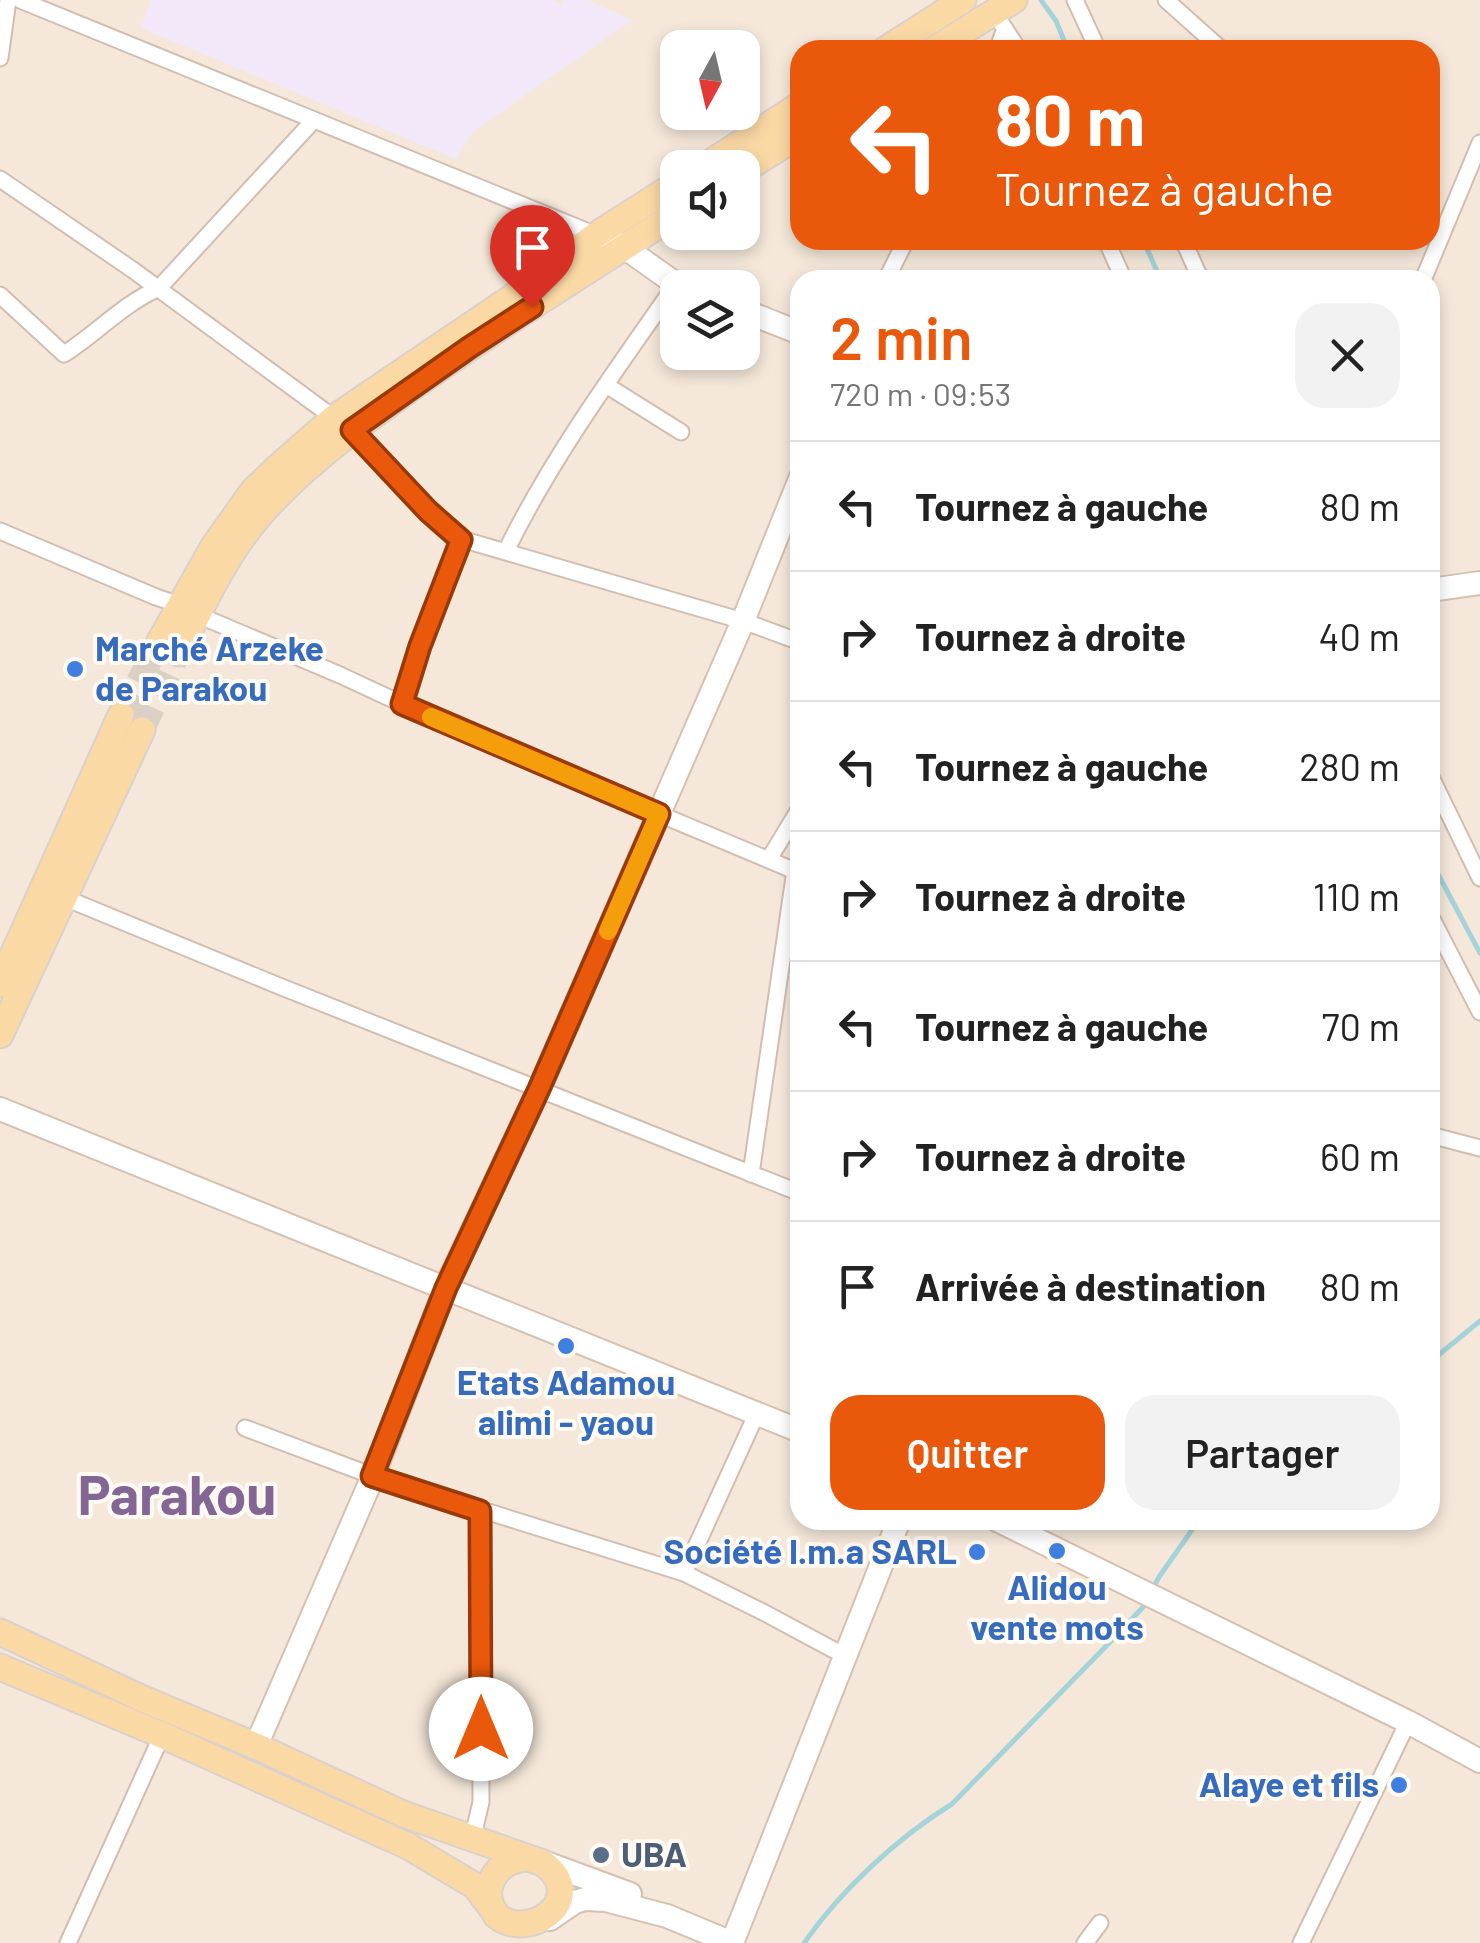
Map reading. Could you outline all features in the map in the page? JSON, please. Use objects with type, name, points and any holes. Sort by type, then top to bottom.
[{"type":"main road","points":[[901,40],[963,0]]},
{"type":"main road","points":[[952,40],[1004,12]]},
{"type":"main road","points":[[730,150],[790,111]]},
{"type":"main road","points":[[760,161],[790,141]]},
{"type":"main road","points":[[168,648],[189,610],[257,518],[343,424],[596,235],[660,194]]},
{"type":"main road","points":[[343,424],[660,224]]},
{"type":"main road","points":[[0,984],[132,722],[65,898],[0,1035]]},
{"type":"main road","points":[[0,1632],[403,1814],[550,1868],[560,1884],[560,1903],[548,1931],[501,1924]]},
{"type":"main road","points":[[0,1666],[408,1846],[475,1886],[501,1924]]},
{"type":"main road","points":[[501,1924],[489,1894],[494,1876],[507,1863],[529,1859]]},
{"type":"street","points":[[0,58],[8,0]]},
{"type":"street","points":[[20,0],[596,235],[624,247],[660,272]]},
{"type":"street","points":[[1076,0],[1094,40]]},
{"type":"street","points":[[1166,0],[1211,40]]},
{"type":"street","points":[[999,40],[1004,12]]},
{"type":"street","points":[[1004,12],[1015,40]]},
{"type":"street","points":[[0,296],[64,354],[132,302],[159,288],[314,120]]},
{"type":"street","points":[[1440,221],[1480,143]]},
{"type":"street","points":[[0,179],[159,288],[343,424],[461,540],[743,621],[790,638]]},
{"type":"street","points":[[506,551],[532,500],[606,385],[660,313]]},
{"type":"street","points":[[760,317],[790,329]]},
{"type":"street","points":[[606,385],[680,432]]},
{"type":"street","points":[[256,1746],[372,1476],[446,1288],[539,1089],[790,504]]},
{"type":"street","points":[[0,531],[790,869]]},
{"type":"street","points":[[402,704],[461,540]]},
{"type":"street","points":[[1440,589],[1480,583]]},
{"type":"street","points":[[1440,796],[1480,878]]},
{"type":"street","points":[[769,859],[790,824]]},
{"type":"street","points":[[65,898],[790,1189]]},
{"type":"street","points":[[751,1174],[790,918]]},
{"type":"street","points":[[1440,934],[1480,1012]]},
{"type":"street","points":[[0,1109],[790,1427]]},
{"type":"street","points":[[1440,1138],[1480,1148]]},
{"type":"street","points":[[684,1573],[757,1413]]},
{"type":"street","points":[[245,1428],[372,1476],[684,1573],[845,1656]]},
{"type":"street","points":[[472,1840],[481,1802],[480,1511]]},
{"type":"street","points":[[548,1931],[575,1902],[595,1899],[667,1916],[732,1943],[896,1530]]},
{"type":"street","points":[[1017,1530],[1480,1761]]},
{"type":"street","points":[[1300,1943],[1408,1722]]},
{"type":"street","points":[[68,1943],[162,1735]]},
{"type":"street","points":[[529,1859],[638,1897],[667,1916]]},
{"type":"street","points":[[1085,1943],[1100,1923]]},
{"type":"shaded area","points":[[0,0],[1480,0],[1480,1943],[0,1943]]},
{"type":"shaded area","points":[[151,0],[553,0],[561,4],[563,0],[587,0],[632,20],[474,131],[456,159],[141,28]]},
{"type":"waterway","points":[[1041,0],[1064,40]]},
{"type":"waterway","points":[[1148,250],[1156,270]]},
{"type":"waterway","points":[[1440,878],[1480,953]]},
{"type":"waterway","points":[[1440,1354],[1480,1321]]},
{"type":"waterway","points":[[1152,1590],[1192,1530]]},
{"type":"waterway","points":[[804,1943],[871,1866],[952,1804],[1147,1600]]},
{"type":"tunnel","points":[[121,715],[159,643]]},
{"type":"tunnel","points":[[142,730],[178,653]]},
{"type":"slow traffic","points":[[431,717],[659,814],[608,931]]},
{"type":"place","name":"Marché Arzeke de Parakou","points":[[75,669]]},
{"type":"place","name":"Etats Adamou alimi - yaou","points":[[566,1346]]},
{"type":"place","name":"Alidou vente mots","points":[[1057,1551]]},
{"type":"place","name":"Société l.m.a SARL","points":[[977,1552]]},
{"type":"place","name":"Alaye et fils","points":[[1399,1785]]},
{"type":"place","name":"UBA","points":[[601,1855]]},
{"type":"district","name":"Parakou","points":[[177,1496]]},
{"type":"route","points":[[481,1729],[480,1511],[372,1476],[446,1288],[539,1089],[659,814],[402,704],[461,540],[428,511],[352,430],[532,307]]}]
